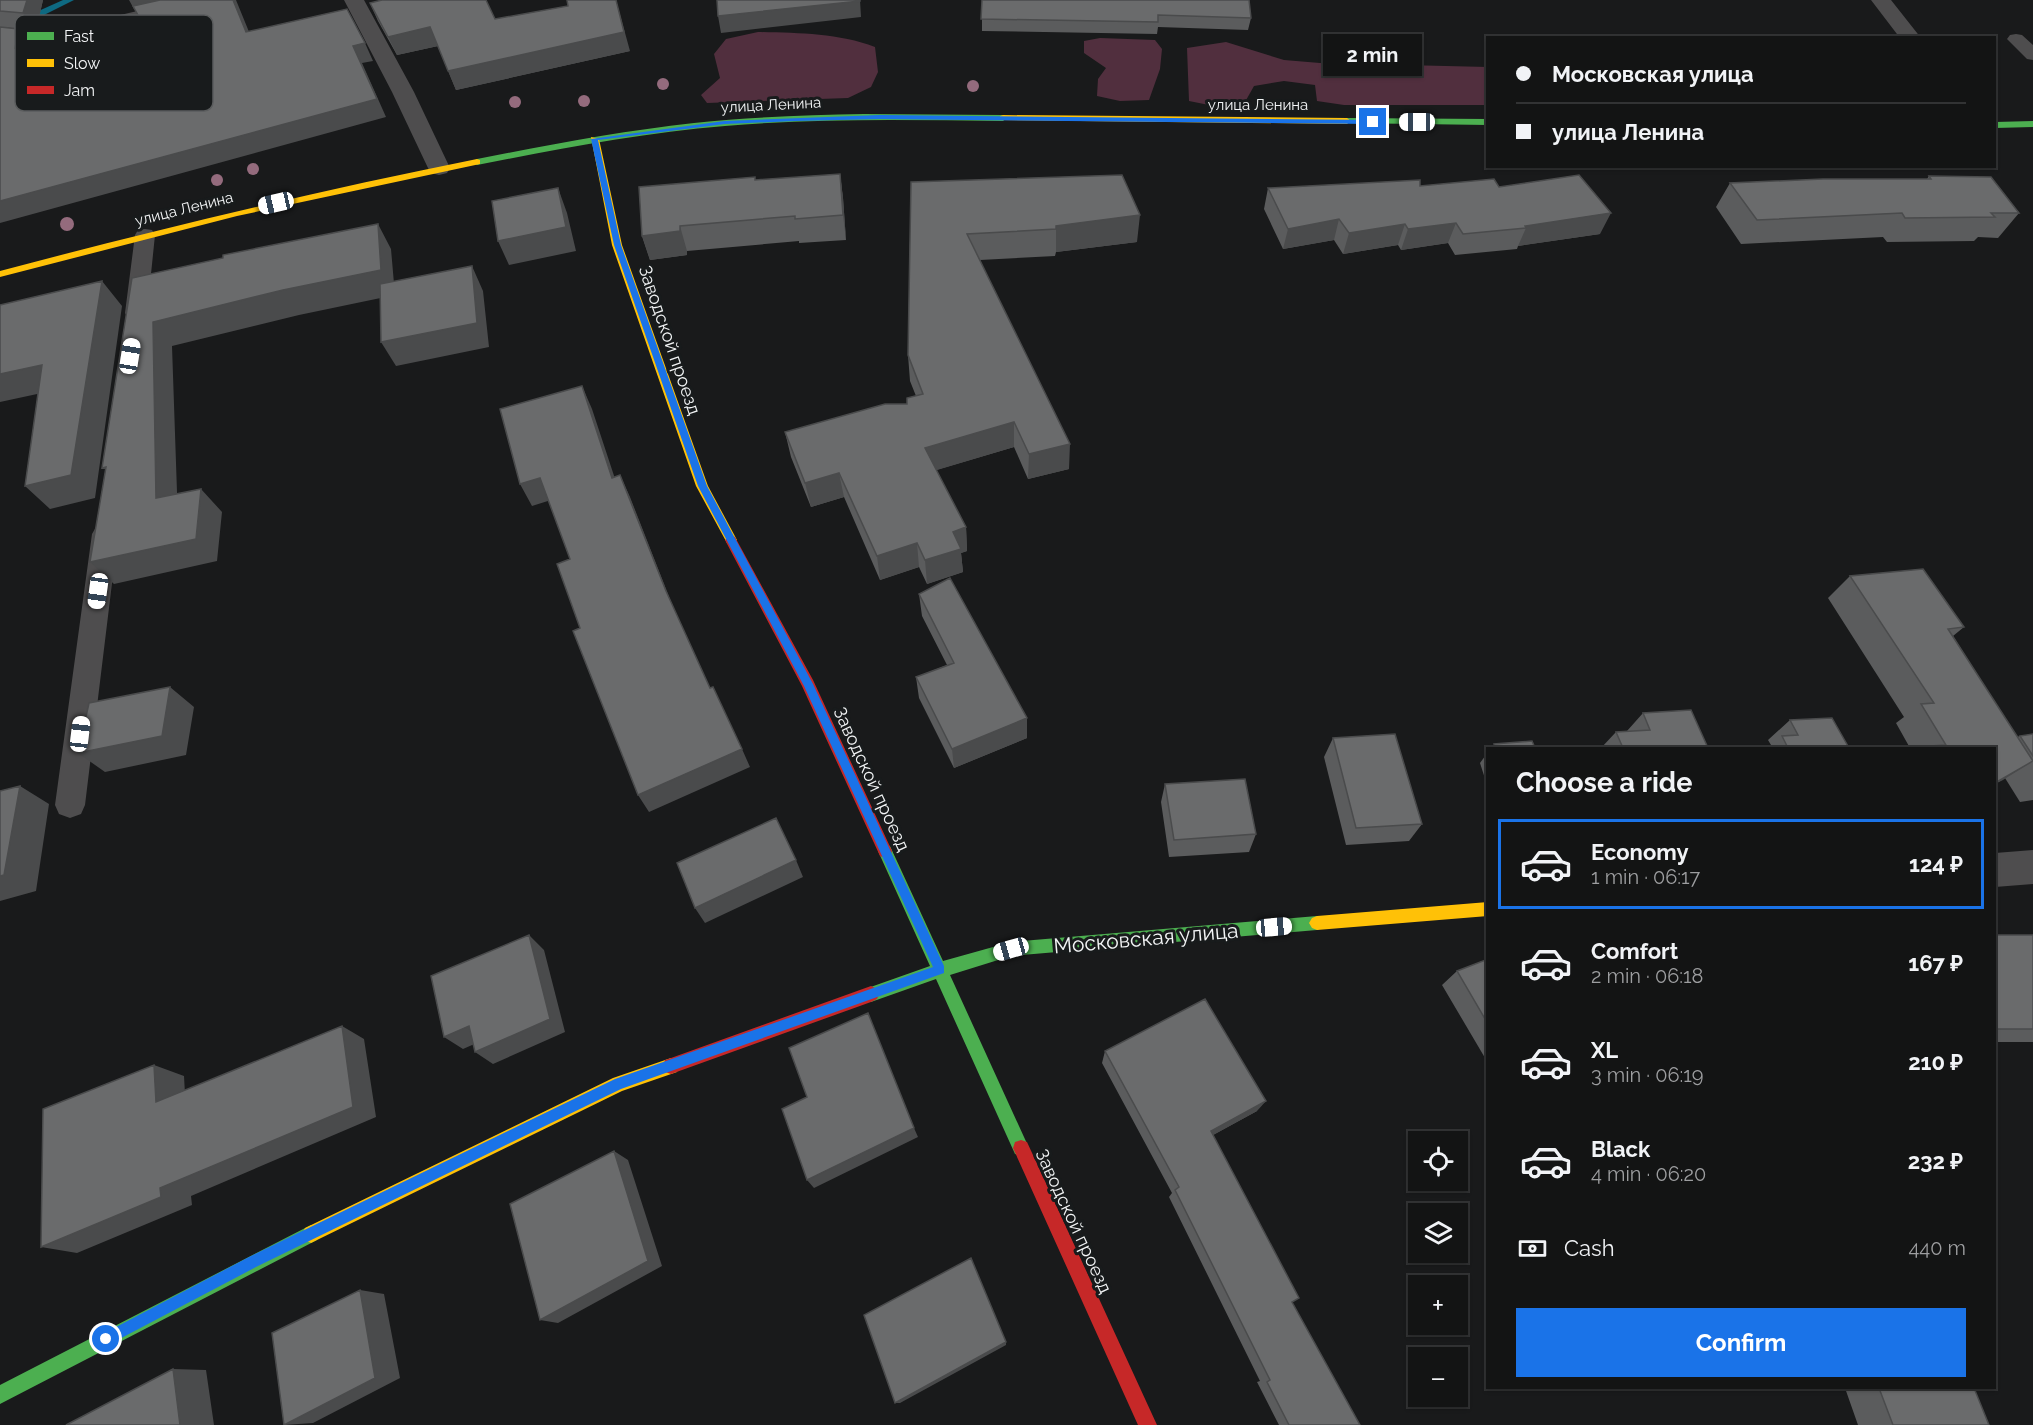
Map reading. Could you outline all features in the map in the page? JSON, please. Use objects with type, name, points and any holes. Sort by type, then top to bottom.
[{"type":"street","points":[[146,15],[209,0]]},
{"type":"street","points":[[354,0],[403,92],[439,168]]},
{"type":"street","points":[[1881,0],[1909,36]]},
{"type":"street","points":[[0,35],[15,36]]},
{"type":"street","name":"улица Ленина","points":[[0,274],[145,235],[342,188],[594,139],[725,123],[805,119],[1486,122]]},
{"type":"street","points":[[1996,125],[2033,124]]},
{"type":"street","name":"Заводской проезд","points":[[594,139],[617,245],[702,486],[808,684],[1148,1425]]},
{"type":"street","points":[[1996,870],[2033,867]]},
{"type":"street","name":"Московская улица","points":[[0,1395],[253,1262],[619,1084],[940,970],[1011,949],[1486,909]]},
{"type":"lane","points":[[2016,39],[2033,55]]},
{"type":"lane","points":[[133,333],[145,235]]},
{"type":"lane","points":[[70,805],[108,508]]},
{"type":"shaded area","points":[[758,32],[802,33],[861,42],[875,47],[878,72],[871,87],[848,98],[707,103],[701,95],[720,78],[714,54],[726,39]]},
{"type":"shaded area","points":[[1100,38],[1155,40],[1162,49],[1160,69],[1149,100],[1120,101],[1097,96],[1098,79],[1106,68],[1084,53],[1084,41]]},
{"type":"shaded area","points":[[1226,42],[1284,60],[1486,67],[1486,105],[1344,105],[1317,101],[1315,85],[1284,81],[1254,86],[1245,102],[1209,105],[1189,101],[1187,48]]},
{"type":"building","points":[[0,0],[27,0],[23,13],[0,11]]},
{"type":"building","points":[[160,0],[233,0],[246,32],[347,9],[365,43],[353,46],[377,99],[0,201],[0,27],[15,29],[15,111],[213,111],[213,15],[138,15],[133,6]]},
{"type":"building","points":[[382,0],[486,0],[495,19],[568,6],[567,0],[616,0],[624,32],[448,71],[430,27],[388,37],[370,3]]},
{"type":"building","points":[[717,0],[860,0],[860,1],[718,16]]},
{"type":"building","points":[[982,0],[1249,0],[1251,18],[1158,15],[1158,22],[981,19]]},
{"type":"building","points":[[840,174],[843,215],[795,219],[795,216],[680,226],[680,231],[642,236],[639,187],[755,177],[755,180]]},
{"type":"building","points":[[1122,175],[1140,215],[1056,226],[1056,229],[967,234],[1070,444],[1029,454],[1014,422],[925,448],[966,527],[953,532],[961,549],[925,560],[917,543],[877,556],[839,473],[805,483],[785,432],[885,404],[907,404],[907,398],[923,394],[908,355],[911,182]]},
{"type":"building","points":[[1579,175],[1611,213],[1525,226],[1526,228],[1463,234],[1456,223],[1408,229],[1405,224],[1349,233],[1339,219],[1288,229],[1268,188],[1420,180],[1420,186],[1494,179],[1499,187]]},
{"type":"building","points":[[1929,176],[1991,177],[2019,213],[1991,213],[1995,217],[1905,218],[1902,213],[1757,220],[1730,183],[1823,179],[1931,179]]},
{"type":"building","points":[[558,188],[566,227],[498,241],[492,201]]},
{"type":"building","points":[[378,224],[381,270],[283,290],[153,322],[156,498],[201,489],[196,539],[90,562],[106,467],[102,468],[132,278],[223,258],[223,255]]},
{"type":"building","points":[[472,266],[477,323],[381,342],[380,284]]},
{"type":"building","points":[[102,281],[71,475],[25,486],[42,365],[0,374],[0,305]]},
{"type":"building","points":[[582,386],[612,478],[620,475],[666,591],[710,688],[713,687],[742,749],[638,795],[573,631],[580,628],[557,564],[570,559],[540,478],[520,484],[500,409]]},
{"type":"building","points":[[1923,569],[1964,627],[1948,629],[2033,761],[1996,782],[1996,747],[1913,747],[1946,745],[1921,704],[1934,703],[1850,576]]},
{"type":"building","points":[[950,578],[1027,718],[952,749],[916,677],[954,663],[919,594]]},
{"type":"building","points":[[170,687],[162,736],[78,753],[89,703]]},
{"type":"building","points":[[1691,710],[1708,747],[1623,747],[1616,732],[1650,730],[1643,713]]},
{"type":"building","points":[[1832,718],[1848,747],[1788,747],[1782,736],[1798,735],[1790,720]]},
{"type":"building","points":[[1395,734],[1422,824],[1356,828],[1333,738]]},
{"type":"building","points":[[2033,734],[2033,756],[2020,736]]},
{"type":"building","points":[[1532,741],[1535,747],[1495,747],[1494,744]]},
{"type":"building","points":[[1245,779],[1256,834],[1174,840],[1165,784]]},
{"type":"building","points":[[20,786],[4,875],[0,876],[0,791]]},
{"type":"building","points":[[776,818],[796,860],[695,908],[677,863]]},
{"type":"building","points":[[529,935],[550,1019],[475,1052],[469,1026],[444,1037],[431,976]]},
{"type":"building","points":[[1996,935],[2033,935],[2033,1029],[1996,1029]]},
{"type":"building","points":[[1486,960],[1486,1021],[1457,971]]},
{"type":"building","points":[[1205,999],[1266,1101],[1211,1131],[1299,1298],[1292,1302],[1360,1425],[1289,1425],[1267,1382],[1270,1380],[1175,1190],[1179,1187],[1105,1051]]},
{"type":"building","points":[[868,1013],[914,1128],[807,1180],[782,1109],[807,1097],[789,1048]]},
{"type":"building","points":[[342,1026],[353,1107],[160,1188],[161,1197],[41,1247],[43,1109],[154,1065],[156,1102]]},
{"type":"building","points":[[614,1151],[648,1261],[540,1320],[510,1204]]},
{"type":"building","points":[[971,1258],[1006,1342],[895,1403],[864,1315]]},
{"type":"building","points":[[360,1290],[375,1378],[284,1425],[272,1333]]},
{"type":"building","points":[[173,1369],[180,1425],[66,1425]]},
{"type":"building","points":[[1879,1389],[1974,1389],[1989,1425],[1893,1425]]},
{"type":"waterway","points":[[37,15],[70,0]]},
{"type":"waterway","points":[[0,16],[15,16]]},
{"type":"traffic: fast","points":[[477,162],[631,134],[760,120],[898,117],[1003,118]]},
{"type":"traffic: fast","points":[[1347,121],[1486,122]]},
{"type":"traffic: fast","points":[[1996,125],[2033,124]]},
{"type":"traffic: fast","points":[[885,851],[1021,1148]]},
{"type":"traffic: fast","points":[[871,994],[1011,949],[1317,923]]},
{"type":"traffic: fast","points":[[0,1395],[311,1234]]},
{"type":"traffic: slow","points":[[1003,118],[1347,121]]},
{"type":"traffic: slow","points":[[594,139],[617,245],[702,486],[731,540]]},
{"type":"traffic: slow","points":[[0,274],[237,213],[477,162]]},
{"type":"traffic: slow","points":[[1317,923],[1486,909]]},
{"type":"traffic: slow","points":[[311,1234],[619,1084],[671,1066]]},
{"type":"traffic: jam","points":[[731,540],[808,684],[885,851]]},
{"type":"traffic: jam","points":[[671,1066],[871,994]]},
{"type":"traffic: jam","points":[[1021,1148],[1148,1425]]},
{"type":"route","points":[[106,1339],[253,1262],[619,1084],[940,970],[808,684],[702,486],[617,245],[594,139],[661,129],[725,123],[880,117],[1373,122]]}]
